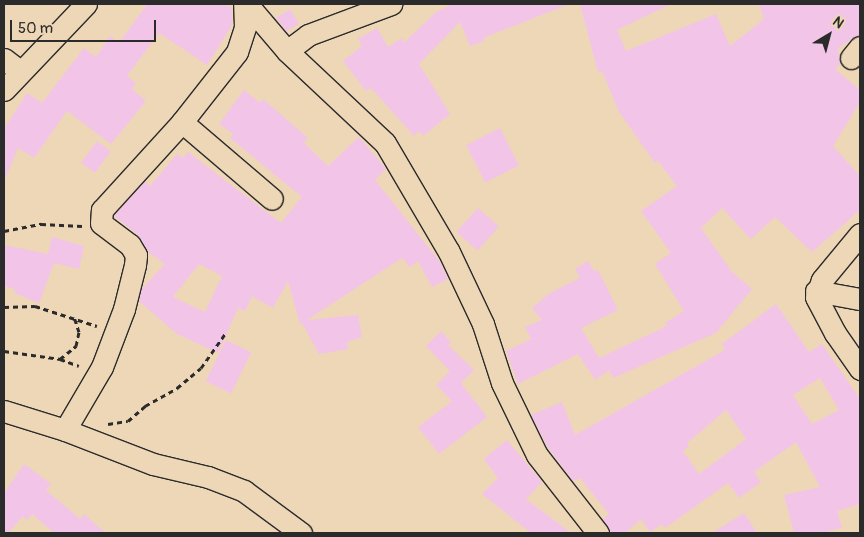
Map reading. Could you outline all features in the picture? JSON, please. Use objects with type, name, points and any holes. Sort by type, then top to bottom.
[{"type":"street","points":[[4,90],[12,65],[86,4]]},
{"type":"street","points":[[246,4],[287,51],[384,143],[449,252],[483,324],[502,383],[537,455],[598,533]]},
{"type":"street","points":[[65,430],[99,373],[117,330],[136,255],[130,245],[101,223],[105,204],[182,122],[237,52],[245,27],[246,4]]},
{"type":"street","points":[[287,51],[308,35],[391,4]]},
{"type":"street","points":[[182,122],[272,200]]},
{"type":"street","points":[[860,234],[822,280],[816,291],[817,302],[860,369]]},
{"type":"street","points":[[816,291],[860,299]]},
{"type":"street","points":[[4,411],[65,430],[153,464],[208,477],[244,491],[301,533]]},
{"type":"path","points":[[4,231],[41,224],[86,226],[101,223]]},
{"type":"path","points":[[4,306],[35,306],[117,330]]},
{"type":"path","points":[[60,359],[76,346],[79,332],[74,318]]},
{"type":"path","points":[[106,424],[128,420],[177,388],[201,368],[225,334]]},
{"type":"path","points":[[4,351],[60,359],[99,373]]},
{"type":"building","points":[[147,4],[225,4],[232,8],[232,25],[207,65],[159,33],[127,76],[136,83],[132,89],[146,101],[111,144],[67,111],[34,158],[18,148],[4,182],[4,129],[27,93],[42,103],[84,48],[96,57],[110,36],[119,43]]},
{"type":"building","points":[[453,4],[567,5],[483,38],[485,41],[470,46],[460,22],[419,64],[450,114],[423,136],[419,131],[414,136],[371,88],[366,91],[343,61],[362,46],[358,39],[377,28],[388,47],[402,38],[404,43],[436,12]]},
{"type":"building","points":[[580,4],[671,4],[617,30],[626,51],[716,14],[730,46],[764,19],[759,4],[860,4],[860,34],[838,48],[840,64],[835,69],[860,90],[860,102],[833,146],[860,176],[860,210],[812,252],[775,217],[751,239],[722,208],[701,228],[732,272],[752,289],[716,333],[613,378],[609,370],[595,380],[578,354],[518,384],[506,351],[531,339],[525,327],[542,320],[532,308],[550,293],[580,278],[575,269],[588,261],[594,271],[598,270],[618,310],[581,328],[599,358],[667,326],[665,323],[684,311],[655,264],[671,253],[641,211],[677,186],[658,161],[655,163],[619,112],[602,71],[598,72]]},
{"type":"building","points":[[290,9],[299,24],[286,31],[276,18]]},
{"type":"building","points":[[244,90],[260,103],[263,99],[308,138],[304,143],[328,166],[359,137],[386,169],[375,180],[440,262],[448,279],[432,287],[418,261],[410,267],[402,258],[307,320],[358,315],[362,337],[347,342],[348,349],[319,354],[302,323],[300,324],[288,281],[273,308],[252,296],[245,311],[238,308],[218,353],[177,334],[139,301],[142,289],[165,264],[147,251],[138,235],[114,216],[145,181],[150,186],[177,154],[183,158],[188,152],[281,223],[302,197],[230,138],[233,134],[219,124]],"holes":[[[199,264],[222,276],[205,312],[173,297]]]},
{"type":"building","points":[[500,128],[519,165],[485,183],[466,145]]},
{"type":"building","points":[[97,141],[111,151],[95,173],[81,163]]},
{"type":"building","points":[[478,208],[499,227],[477,251],[457,232]]},
{"type":"building","points":[[52,237],[84,246],[79,269],[54,263],[39,303],[14,293],[15,289],[4,286],[4,245],[48,254]]},
{"type":"building","points":[[776,304],[809,352],[822,344],[860,399],[860,504],[837,511],[842,528],[820,533],[794,533],[784,495],[820,487],[796,442],[754,472],[761,482],[739,498],[728,483],[665,528],[662,524],[650,532],[641,519],[625,533],[610,533],[603,519],[609,514],[580,478],[573,481],[548,448],[531,415],[562,402],[575,435],[725,350],[722,344]],"holes":[[[820,378],[839,410],[812,424],[793,395]],[[726,410],[746,439],[699,474],[683,451],[689,446],[687,443]]]},
{"type":"building","points":[[441,331],[451,342],[448,345],[474,370],[461,383],[487,417],[439,454],[418,427],[452,401],[436,385],[450,371],[426,346]]},
{"type":"building","points":[[226,340],[251,352],[231,394],[206,381]]},
{"type":"building","points":[[507,440],[542,482],[526,499],[571,533],[531,533],[482,494],[498,478],[484,459]]},
{"type":"building","points":[[24,464],[51,484],[46,490],[80,519],[84,514],[106,533],[54,533],[32,514],[27,520],[23,516],[8,533],[4,533],[4,493]]},
{"type":"building","points":[[744,513],[757,533],[712,533]]}]
